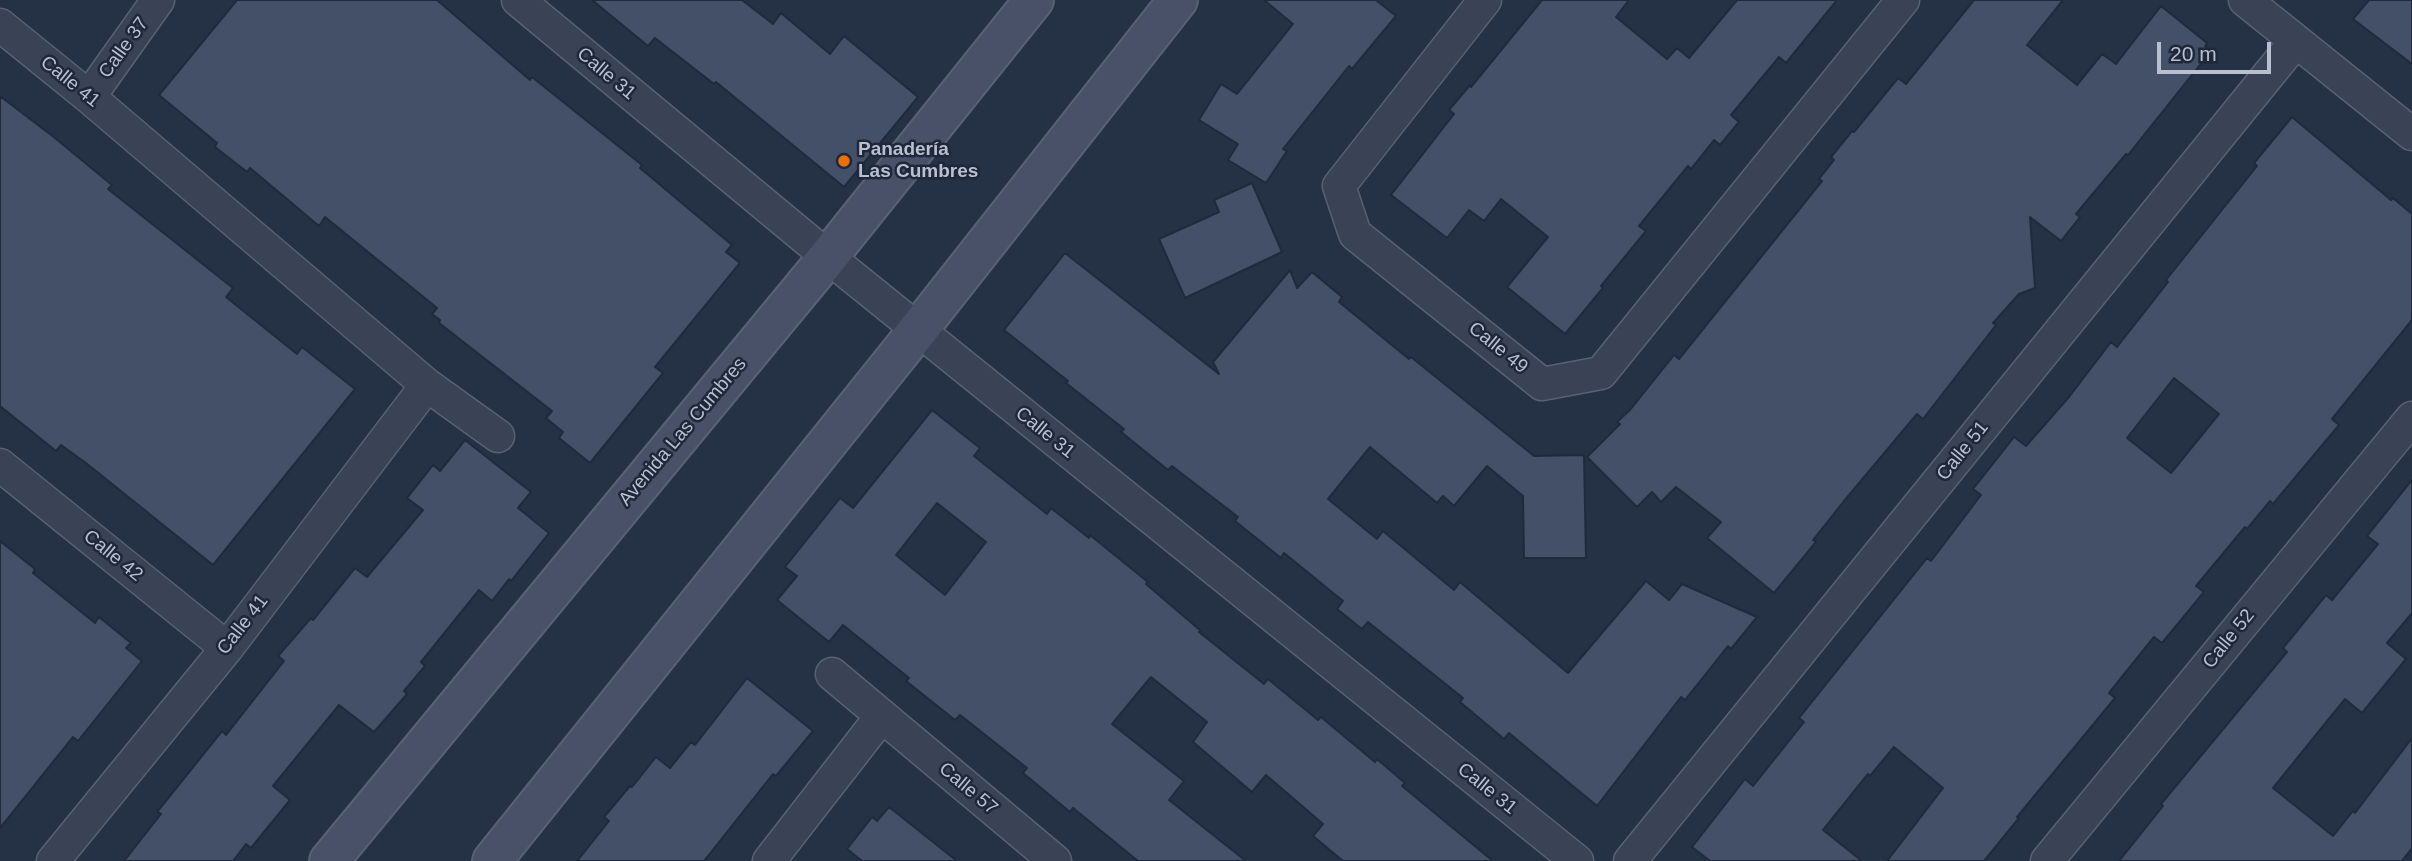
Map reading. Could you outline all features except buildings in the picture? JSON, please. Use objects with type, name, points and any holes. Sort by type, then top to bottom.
[{"type":"street","name":"Calle 37","points":[[89,97],[158,0]]},
{"type":"street","name":"Calle 31","points":[[518,0],[828,257],[1577,861]]},
{"type":"street","name":"Avenida Las Cumbres","points":[[329,861],[828,257],[1034,0]]},
{"type":"street","points":[[492,861],[918,330],[1178,0]]},
{"type":"street","name":"Calle 49","points":[[1485,0],[1339,186],[1355,234],[1542,384],[1601,373],[1903,0]]},
{"type":"street","points":[[2245,0],[2412,134]]},
{"type":"street","name":"Calle 41","points":[[0,25],[89,97],[428,385],[498,436]]},
{"type":"street","name":"Calle 51","points":[[1630,861],[2296,41]]},
{"type":"street","name":"Calle 41","points":[[53,861],[227,648],[428,385]]},
{"type":"street","name":"Calle 52","points":[[2047,861],[2412,418]]},
{"type":"street","name":"Calle 42","points":[[0,465],[227,648]]},
{"type":"street","name":"Calle 57","points":[[832,674],[1055,861]]},
{"type":"street","points":[[769,861],[881,717]]},
{"type":"place","name":"Panadería Las Cumbres","points":[[844,161]]}]
